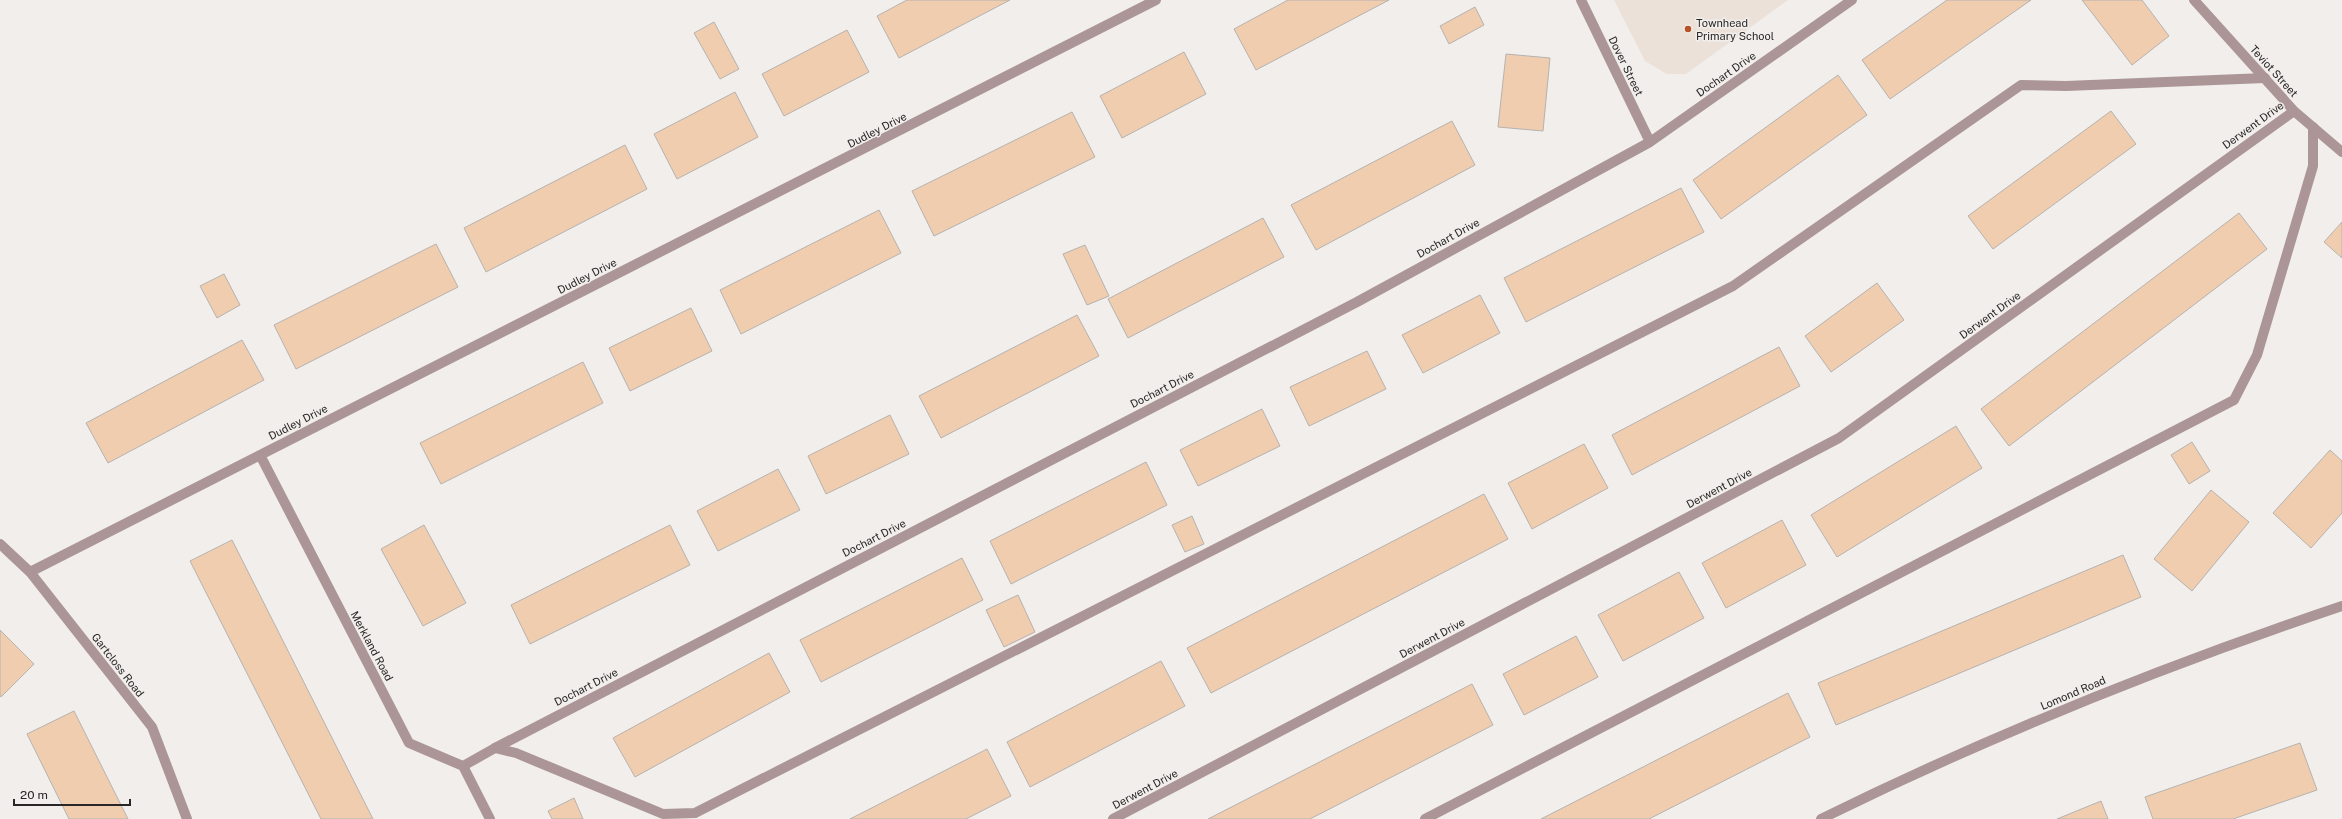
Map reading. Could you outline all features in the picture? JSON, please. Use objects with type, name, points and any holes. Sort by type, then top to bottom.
[{"type":"street","name":"Dudley Drive","points":[[30,572],[1156,0]]},
{"type":"street","name":"Dover Street","points":[[1580,0],[1650,142]]},
{"type":"street","name":"Dochart Drive","points":[[463,766],[495,748],[1357,302],[1650,142],[1852,0]]},
{"type":"street","name":"Teviot Street","points":[[2194,0],[2294,111],[2342,152]]},
{"type":"street","points":[[495,748],[516,753],[663,814],[695,813],[1733,286],[2021,85],[2066,86],[2265,78]]},
{"type":"street","name":"Derwent Drive","points":[[1113,819],[1839,438],[2294,111]]},
{"type":"street","points":[[1425,819],[2234,400],[2257,355],[2313,166],[2313,127]]},
{"type":"street","name":"Merkland Road","points":[[260,455],[409,743],[463,766]]},
{"type":"street","name":"Gartcloss Road","points":[[0,544],[30,572],[152,727],[187,819]]},
{"type":"street","name":"Lomond Road","points":[[1821,819],[1886,787],[2096,695],[2342,606]]},
{"type":"street","points":[[463,766],[490,819]]},
{"type":"shaded area","name":"Townhead Primary School","points":[[1614,0],[1788,0],[1686,74],[1667,74],[1645,61]]},
{"type":"building","points":[[907,0],[1010,0],[899,58],[877,16]]},
{"type":"building","points":[[1288,0],[1389,0],[1256,70],[1234,29]]},
{"type":"building","points":[[1947,0],[2031,0],[1890,99],[1862,60]]},
{"type":"building","points":[[2082,0],[2142,0],[2169,36],[2132,65]]},
{"type":"building","points":[[1475,7],[1484,25],[1449,44],[1440,26]]},
{"type":"building","points":[[714,22],[739,69],[720,79],[694,33]]},
{"type":"building","points":[[847,30],[869,72],[784,116],[762,74]]},
{"type":"building","points":[[1184,52],[1206,94],[1122,138],[1100,96]]},
{"type":"building","points":[[1506,54],[1550,58],[1543,131],[1498,127]]},
{"type":"building","points":[[1838,75],[1867,115],[1721,219],[1693,180]]},
{"type":"building","points":[[735,92],[758,137],[677,179],[654,134]]},
{"type":"building","points":[[2111,111],[2136,144],[1993,249],[1968,216]]},
{"type":"building","points":[[1072,112],[1095,157],[934,236],[912,191]]},
{"type":"building","points":[[1452,121],[1475,165],[1316,250],[1291,205]]},
{"type":"building","points":[[625,145],[647,189],[486,272],[464,228]]},
{"type":"building","points":[[1681,188],[1704,232],[1526,322],[1504,278]]},
{"type":"building","points":[[879,210],[901,253],[741,334],[720,290]]},
{"type":"building","points":[[2239,213],[2267,249],[2009,446],[1981,409]]},
{"type":"building","points":[[1263,218],[1284,257],[1128,338],[1108,299]]},
{"type":"building","points":[[2342,222],[2342,258],[2324,242]]},
{"type":"building","points":[[436,244],[458,287],[296,369],[274,325]]},
{"type":"building","points":[[1085,245],[1109,296],[1087,305],[1063,254]]},
{"type":"building","points":[[224,274],[240,305],[217,318],[200,286]]},
{"type":"building","points":[[1877,283],[1904,320],[1831,372],[1805,336]]},
{"type":"building","points":[[1480,295],[1500,333],[1423,373],[1402,335]]},
{"type":"building","points":[[691,308],[712,351],[630,391],[609,348]]},
{"type":"building","points":[[1077,315],[1099,356],[941,438],[919,396]]},
{"type":"building","points":[[242,340],[264,380],[108,463],[86,423]]},
{"type":"building","points":[[1779,347],[1800,386],[1632,475],[1612,435]]},
{"type":"building","points":[[1367,351],[1386,389],[1309,426],[1290,387]]},
{"type":"building","points":[[583,362],[603,403],[441,484],[420,443]]},
{"type":"building","points":[[1262,409],[1280,446],[1198,486],[1180,450]]},
{"type":"building","points":[[890,415],[909,454],[826,494],[808,456]]},
{"type":"building","points":[[1956,426],[1982,468],[1837,557],[1811,515]]},
{"type":"building","points":[[2192,442],[2210,471],[2189,484],[2171,455]]},
{"type":"building","points":[[1584,444],[1608,488],[1532,529],[1508,483]]},
{"type":"building","points":[[2330,450],[2342,461],[2342,513],[2311,548],[2273,513]]},
{"type":"building","points":[[1146,462],[1167,505],[1011,584],[990,541]]},
{"type":"building","points":[[778,469],[800,510],[718,551],[697,511]]},
{"type":"building","points":[[2211,490],[2249,522],[2192,591],[2154,559]]},
{"type":"building","points":[[1484,494],[1508,539],[1211,693],[1187,648]]},
{"type":"building","points":[[1192,516],[1204,544],[1185,552],[1172,525]]},
{"type":"building","points":[[1782,520],[1806,565],[1726,608],[1702,563]]},
{"type":"building","points":[[424,525],[466,603],[423,626],[381,549]]},
{"type":"building","points":[[670,525],[690,565],[530,644],[511,605]]},
{"type":"building","points":[[232,540],[373,819],[321,819],[190,561]]},
{"type":"building","points":[[2123,555],[2141,597],[1836,725],[1818,683]]},
{"type":"building","points":[[962,558],[983,600],[821,682],[800,640]]},
{"type":"building","points":[[1679,572],[1704,618],[1623,661],[1598,615]]},
{"type":"building","points":[[1018,595],[1035,632],[1004,647],[986,610]]},
{"type":"building","points":[[0,630],[34,664],[1,697],[0,695]]},
{"type":"building","points":[[1576,636],[1598,677],[1524,715],[1503,674]]},
{"type":"building","points":[[769,653],[790,692],[635,777],[613,738]]},
{"type":"building","points":[[1161,661],[1185,706],[1030,787],[1007,742]]},
{"type":"building","points":[[1472,684],[1493,725],[1310,819],[1208,819]]},
{"type":"building","points":[[1788,693],[1810,737],[1649,819],[1541,819]]},
{"type":"building","points":[[74,711],[128,819],[69,819],[27,734]]},
{"type":"building","points":[[2300,743],[2317,790],[2233,819],[2153,819],[2145,797]]},
{"type":"building","points":[[987,749],[1011,796],[966,819],[850,819]]},
{"type":"building","points":[[574,798],[583,819],[552,819],[548,811]]},
{"type":"building","points":[[2101,801],[2108,819],[2057,819]]},
{"type":"place","name":"Townhead Primary School","points":[[1688,29]]}]
